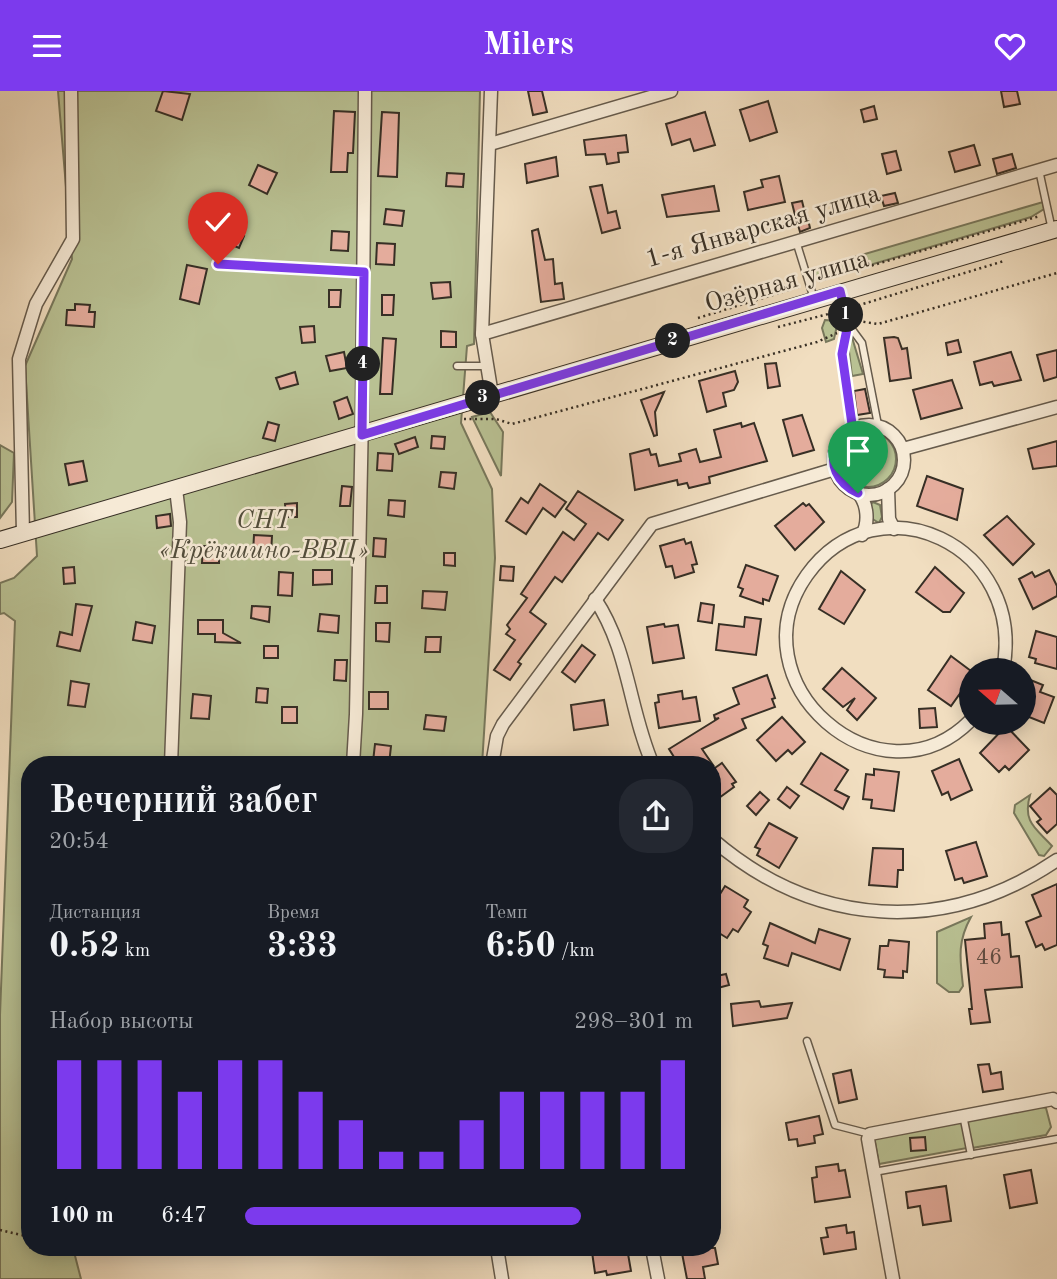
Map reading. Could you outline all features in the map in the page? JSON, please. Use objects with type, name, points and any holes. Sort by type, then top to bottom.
[{"type":"main road","name":"Озёрная улица","points":[[0,540],[362,435],[812,292],[840,291],[1054,230]]},
{"type":"street","points":[[23,533],[19,359],[36,304],[73,239],[71,91]]},
{"type":"street","points":[[353,756],[362,455],[365,91]]},
{"type":"street","points":[[491,91],[482,334],[492,395]]},
{"type":"street","points":[[490,144],[671,91]]},
{"type":"street","name":"1-я Январская улица","points":[[482,334],[1057,165]]},
{"type":"street","points":[[903,449],[1057,407]]},
{"type":"street","points":[[858,493],[874,495],[888,489],[901,476],[903,449],[893,434],[878,425],[852,429],[835,450],[835,469],[844,484],[858,493],[864,501],[867,525],[862,535]]},
{"type":"street","points":[[494,756],[497,736],[503,724],[652,524],[835,469]]},
{"type":"street","points":[[171,756],[179,509],[176,489]]},
{"type":"street","points":[[888,489],[888,519],[894,529]]},
{"type":"street","points":[[959,729],[949,737],[929,745],[887,750],[848,739],[831,729],[805,701],[790,666],[787,627],[791,609],[808,574],[835,548],[862,535],[894,529],[930,534],[950,542],[982,570],[1002,608],[1007,629],[1004,658]]},
{"type":"street","points":[[595,599],[618,641],[633,710],[650,756]]},
{"type":"street","points":[[721,847],[736,860],[778,883],[827,903],[888,913],[934,911],[976,901],[1020,884],[1057,860]]},
{"type":"street","points":[[893,1279],[867,1139],[870,1134],[1056,1099]]},
{"type":"street","points":[[498,1256],[502,1279]]},
{"type":"street","points":[[654,1256],[658,1279]]},
{"type":"lane","points":[[1039,170],[1054,230]]},
{"type":"lane","points":[[796,241],[812,292]]},
{"type":"lane","points":[[218,264],[364,272]]},
{"type":"lane","points":[[840,291],[848,324],[862,343],[878,425]]},
{"type":"lane","points":[[848,324],[842,354],[852,429]]},
{"type":"lane","points":[[457,366],[486,366]]},
{"type":"lane","points":[[807,1041],[835,1125],[870,1134]]},
{"type":"lane","points":[[963,1115],[971,1155]]},
{"type":"lane","points":[[874,1172],[1057,1139]]},
{"type":"path","points":[[689,321],[812,292],[1048,213]]},
{"type":"path","points":[[464,419],[500,419],[512,424],[817,342],[860,320],[878,324],[1057,273]]},
{"type":"path","points":[[0,1230],[21,1235]]},
{"type":"green space","name":"СНТ «Крёкшино-ВВЦ»","points":[[58,91],[480,91],[474,344],[467,346],[461,423],[492,489],[495,558],[483,756],[21,756],[21,1256],[75,1256],[81,1279],[0,1279],[0,1015],[15,621],[4,613],[0,614],[0,583],[14,578],[37,556],[25,366],[72,259]]},
{"type":"green space","points":[[1043,202],[1044,209],[1031,217],[823,279],[814,277],[810,270]]},
{"type":"green space","points":[[825,320],[838,321],[834,339],[826,342],[822,328]]},
{"type":"green space","points":[[851,334],[863,374],[852,376],[848,343]]},
{"type":"green space","points":[[490,412],[503,432],[501,476],[472,417]]},
{"type":"green space","points":[[862,431],[874,431],[884,435],[892,443],[896,459],[892,475],[884,483],[874,487],[862,487],[852,483],[844,475],[840,465],[840,453],[844,443],[852,435]]},
{"type":"green space","points":[[0,445],[14,453],[12,502],[0,518]]},
{"type":"green space","points":[[873,502],[880,505],[882,517],[879,523],[871,518],[870,505]]},
{"type":"green space","points":[[1030,795],[1029,819],[1052,846],[1044,856],[1039,855],[1014,813],[1015,805]]},
{"type":"green space","points":[[971,917],[962,943],[963,986],[959,992],[949,992],[937,983],[937,932]]},
{"type":"green space","points":[[1046,1108],[1051,1127],[1046,1135],[972,1148],[967,1120]]},
{"type":"green space","points":[[962,1121],[967,1148],[879,1164],[874,1137]]},
{"type":"building","points":[[163,91],[190,94],[182,120],[156,111]]},
{"type":"building","points":[[528,91],[542,91],[547,112],[533,115]]},
{"type":"building","points":[[1001,91],[1017,91],[1020,104],[1004,107]]},
{"type":"building","points":[[768,101],[777,132],[750,141],[740,110]]},
{"type":"building","points":[[874,106],[877,119],[864,122],[861,110]]},
{"type":"building","points":[[334,111],[355,112],[353,153],[348,153],[347,172],[331,172]]},
{"type":"building","points":[[382,112],[399,113],[397,177],[378,176]]},
{"type":"building","points":[[705,112],[715,145],[694,151],[690,139],[672,145],[666,124]]},
{"type":"building","points":[[626,135],[628,152],[618,153],[619,162],[607,164],[605,154],[586,155],[584,140]]},
{"type":"building","points":[[974,145],[980,165],[955,172],[949,152]]},
{"type":"building","points":[[896,151],[901,170],[887,174],[882,154]]},
{"type":"building","points":[[1012,154],[1016,168],[997,174],[993,159]]},
{"type":"building","points":[[556,157],[558,176],[527,183],[525,164]]},
{"type":"building","points":[[258,165],[277,173],[267,194],[249,185]]},
{"type":"building","points":[[447,173],[464,174],[463,187],[446,186]]},
{"type":"building","points":[[779,176],[785,202],[748,210],[744,192],[763,187],[761,180]]},
{"type":"building","points":[[602,185],[608,213],[616,211],[620,228],[602,233],[590,187]]},
{"type":"building","points":[[714,186],[719,211],[667,217],[662,195]]},
{"type":"building","points":[[895,193],[898,203],[884,206],[881,196]]},
{"type":"building","points":[[802,201],[805,213],[795,215],[792,203]]},
{"type":"building","points":[[386,209],[404,211],[402,226],[384,224]]},
{"type":"building","points":[[807,215],[810,228],[800,232],[796,218]]},
{"type":"building","points":[[538,229],[545,260],[553,259],[555,284],[562,283],[564,299],[541,302],[532,231]]},
{"type":"building","points":[[230,230],[244,236],[239,248],[225,242]]},
{"type":"building","points":[[332,231],[349,232],[348,251],[331,250]]},
{"type":"building","points":[[377,243],[395,244],[394,265],[376,264]]},
{"type":"building","points":[[187,265],[207,269],[199,304],[180,299]]},
{"type":"building","points":[[450,282],[451,297],[433,299],[431,283]]},
{"type":"building","points":[[329,290],[341,290],[340,307],[329,307]]},
{"type":"building","points":[[382,295],[394,295],[393,315],[382,315]]},
{"type":"building","points":[[75,304],[90,305],[89,312],[95,312],[94,327],[66,325],[67,310],[75,310]]},
{"type":"building","points":[[314,326],[315,342],[302,343],[300,327]]},
{"type":"building","points":[[441,331],[456,332],[456,347],[441,347]]},
{"type":"building","points":[[383,338],[396,339],[392,394],[380,394]]},
{"type":"building","points":[[884,338],[898,338],[902,349],[907,348],[911,378],[890,381]]},
{"type":"building","points":[[958,340],[961,352],[948,355],[946,343]]},
{"type":"building","points":[[1057,350],[1057,377],[1044,381],[1037,355]]},
{"type":"building","points":[[344,352],[347,368],[330,371],[326,356]]},
{"type":"building","points":[[1011,352],[1021,380],[994,386],[992,382],[980,385],[974,362]]},
{"type":"building","points":[[776,363],[780,386],[768,388],[765,364]]},
{"type":"building","points":[[735,371],[738,382],[734,390],[723,393],[726,406],[707,412],[699,381]]},
{"type":"building","points":[[295,372],[298,384],[280,389],[276,378]]},
{"type":"building","points":[[952,380],[962,408],[921,419],[913,390]]},
{"type":"building","points":[[865,389],[870,413],[857,415],[854,391]]},
{"type":"building","points":[[664,392],[655,412],[657,435],[654,436],[641,400]]},
{"type":"building","points":[[347,397],[353,414],[339,419],[334,402]]},
{"type":"building","points":[[802,415],[814,450],[793,456],[783,420]]},
{"type":"building","points":[[268,422],[279,425],[275,441],[263,438]]},
{"type":"building","points":[[741,423],[742,427],[754,423],[767,461],[709,477],[710,483],[689,488],[687,483],[678,485],[677,480],[635,490],[630,454],[649,449],[651,455],[656,454],[659,466],[681,461],[679,454],[696,449],[700,462],[721,457],[714,430]]},
{"type":"building","points":[[432,436],[445,437],[444,449],[431,448]]},
{"type":"building","points":[[415,437],[418,447],[399,454],[395,444]]},
{"type":"building","points":[[1057,441],[1057,466],[1033,469],[1028,449]]},
{"type":"building","points":[[378,453],[393,454],[392,471],[377,470]]},
{"type":"building","points":[[83,461],[87,481],[69,485],[65,464]]},
{"type":"building","points":[[441,472],[456,473],[454,489],[439,487]]},
{"type":"building","points":[[927,476],[963,489],[957,520],[917,506]]},
{"type":"building","points":[[540,484],[566,502],[555,517],[543,508],[526,534],[506,521],[521,498],[528,503]]},
{"type":"building","points":[[342,486],[352,487],[350,506],[340,506]]},
{"type":"building","points":[[578,491],[623,520],[608,540],[598,533],[562,582],[555,577],[530,612],[546,624],[518,662],[521,664],[510,680],[494,670],[515,640],[506,634],[510,629],[507,625],[527,598],[521,594],[563,532],[574,540],[586,524],[566,509]]},
{"type":"building","points":[[389,500],[405,501],[404,517],[388,515]]},
{"type":"building","points":[[297,503],[297,517],[286,517],[285,504]]},
{"type":"building","points":[[803,503],[806,506],[809,504],[824,522],[795,550],[775,526]]},
{"type":"building","points":[[170,514],[171,526],[157,528],[156,516]]},
{"type":"building","points":[[1007,516],[1034,544],[1013,565],[984,535]]},
{"type":"building","points":[[254,535],[272,536],[271,554],[253,553]]},
{"type":"building","points":[[374,538],[386,539],[385,557],[373,556]]},
{"type":"building","points":[[684,539],[686,544],[691,542],[697,564],[692,565],[694,572],[675,578],[672,566],[666,567],[660,546]]},
{"type":"building","points":[[203,546],[219,546],[219,563],[202,563]]},
{"type":"building","points":[[444,553],[455,553],[455,566],[444,565]]},
{"type":"building","points":[[746,565],[778,576],[769,601],[763,599],[763,604],[740,596],[743,589],[738,587]]},
{"type":"building","points":[[501,566],[514,567],[513,581],[500,580]]},
{"type":"building","points":[[74,567],[75,583],[64,584],[63,568]]},
{"type":"building","points":[[935,567],[964,593],[950,612],[943,612],[916,592]]},
{"type":"building","points":[[313,570],[332,570],[332,584],[313,585]]},
{"type":"building","points":[[1049,570],[1057,586],[1057,596],[1033,609],[1019,579],[1032,572],[1035,577]]},
{"type":"building","points":[[841,571],[865,590],[844,624],[819,609]]},
{"type":"building","points":[[279,572],[293,573],[292,596],[278,595]]},
{"type":"building","points":[[376,586],[387,586],[387,603],[375,603]]},
{"type":"building","points":[[423,591],[447,592],[445,610],[422,608]]},
{"type":"building","points":[[701,603],[714,605],[712,623],[698,621]]},
{"type":"building","points":[[76,604],[92,606],[80,651],[57,646],[60,632],[72,635]]},
{"type":"building","points":[[252,606],[270,607],[269,622],[251,618]]},
{"type":"building","points":[[320,614],[339,616],[338,633],[318,631]]},
{"type":"building","points":[[745,617],[761,619],[756,655],[716,650],[719,624],[744,627]]},
{"type":"building","points":[[198,620],[223,620],[223,633],[241,643],[215,642],[215,634],[198,634]]},
{"type":"building","points":[[136,622],[155,626],[152,643],[133,640]]},
{"type":"building","points":[[376,623],[390,623],[389,642],[376,641]]},
{"type":"building","points":[[664,624],[665,627],[678,625],[684,658],[653,663],[647,627]]},
{"type":"building","points":[[1036,631],[1057,637],[1057,669],[1036,663],[1036,658],[1029,657]]},
{"type":"building","points":[[426,637],[441,637],[440,652],[425,652]]},
{"type":"building","points":[[582,645],[595,655],[575,682],[562,672]]},
{"type":"building","points":[[264,646],[278,646],[278,658],[264,658]]},
{"type":"building","points":[[951,656],[959,662],[959,695],[951,706],[928,690]]},
{"type":"building","points":[[335,660],[347,660],[346,681],[334,680]]},
{"type":"building","points":[[842,668],[876,698],[857,720],[847,710],[855,698],[843,707],[823,689]]},
{"type":"building","points":[[767,675],[775,698],[772,699],[775,707],[742,719],[746,728],[702,749],[707,756],[673,756],[669,749],[719,718],[715,719],[714,715],[739,704],[733,688]]},
{"type":"building","points":[[71,681],[89,684],[85,707],[68,705]]},
{"type":"building","points":[[1036,682],[1043,685],[1040,692],[1054,697],[1044,723],[1036,720]]},
{"type":"building","points":[[257,688],[268,689],[267,703],[256,702]]},
{"type":"building","points":[[682,691],[683,699],[696,697],[700,721],[659,728],[655,703],[659,702],[658,695]]},
{"type":"building","points":[[369,692],[388,692],[388,709],[369,709]]},
{"type":"building","points":[[193,694],[211,696],[209,719],[191,718]]},
{"type":"building","points":[[604,700],[608,725],[574,730],[571,705]]},
{"type":"building","points":[[282,707],[297,707],[297,723],[282,723]]},
{"type":"building","points":[[935,708],[937,727],[920,728],[919,709]]},
{"type":"building","points":[[426,715],[446,717],[444,731],[424,729]]},
{"type":"building","points":[[782,717],[805,742],[792,754],[788,750],[776,761],[757,740]]},
{"type":"building","points":[[997,735],[1015,735],[1029,750],[1009,770],[1005,766],[999,772],[980,753]]},
{"type":"building","points":[[375,744],[391,746],[390,756],[374,756]]},
{"type":"building","points":[[821,753],[848,770],[835,790],[849,797],[843,809],[801,784]]},
{"type":"building","points":[[959,759],[972,790],[951,800],[948,792],[942,795],[932,771]]},
{"type":"building","points":[[721,764],[736,782],[732,784],[734,787],[721,796]]},
{"type":"building","points":[[874,769],[899,772],[894,811],[871,808],[872,800],[863,799],[866,774],[874,775]]},
{"type":"building","points":[[787,787],[799,796],[790,808],[778,799]]},
{"type":"building","points":[[1050,788],[1057,795],[1057,824],[1047,833],[1037,822],[1041,819],[1030,806]]},
{"type":"building","points":[[760,792],[769,800],[756,815],[747,806]]},
{"type":"building","points":[[769,823],[797,838],[779,868],[757,855],[760,849],[755,847]]},
{"type":"building","points":[[976,842],[987,876],[964,883],[962,878],[955,880],[946,851]]},
{"type":"building","points":[[873,848],[903,849],[903,870],[898,870],[897,887],[869,885]]},
{"type":"building","points":[[1057,884],[1057,945],[1045,950],[1042,944],[1036,947],[1026,922],[1041,916],[1032,895]]},
{"type":"building","points":[[725,886],[748,900],[744,907],[751,912],[738,932],[733,929],[727,938],[721,934],[721,892]]},
{"type":"building","points":[[1001,922],[1002,935],[1009,934],[1011,957],[1019,956],[1022,987],[985,990],[990,1022],[971,1024],[965,940],[985,938],[984,924]]},
{"type":"building","points":[[770,923],[815,943],[819,929],[850,939],[840,970],[792,953],[788,966],[764,958],[768,946],[763,944]]},
{"type":"building","points":[[889,940],[909,942],[907,972],[903,971],[903,978],[884,977],[885,970],[878,969],[880,946],[888,946]]},
{"type":"building","points":[[726,974],[729,985],[721,987],[721,975]]},
{"type":"building","points":[[759,1001],[761,1007],[792,1003],[787,1018],[733,1026],[731,1004]]},
{"type":"building","points":[[989,1064],[991,1074],[1001,1072],[1003,1089],[983,1092],[978,1065]]},
{"type":"building","points":[[851,1070],[857,1099],[839,1103],[833,1074]]},
{"type":"building","points":[[819,1116],[823,1134],[814,1136],[815,1143],[798,1146],[797,1139],[789,1140],[786,1123]]},
{"type":"building","points":[[925,1137],[926,1150],[911,1151],[910,1138]]},
{"type":"building","points":[[838,1164],[839,1171],[845,1170],[850,1197],[815,1202],[812,1178],[817,1177],[816,1167]]},
{"type":"building","points":[[1031,1170],[1037,1203],[1010,1208],[1004,1175]]},
{"type":"building","points":[[946,1186],[951,1221],[923,1225],[920,1206],[908,1208],[906,1192]]},
{"type":"building","points":[[846,1225],[847,1233],[854,1232],[856,1249],[824,1254],[821,1238],[828,1237],[826,1228]]},
{"type":"building","points":[[593,1256],[628,1256],[631,1271],[607,1275],[606,1271],[595,1273]]},
{"type":"building","points":[[683,1256],[716,1256],[718,1264],[703,1267],[705,1279],[687,1279]]},
{"type":"route","points":[[218,264],[364,272],[362,435],[840,291],[848,324],[842,342],[842,354],[853,418],[852,429],[839,442],[834,460],[838,477],[850,490],[858,493]]}]
